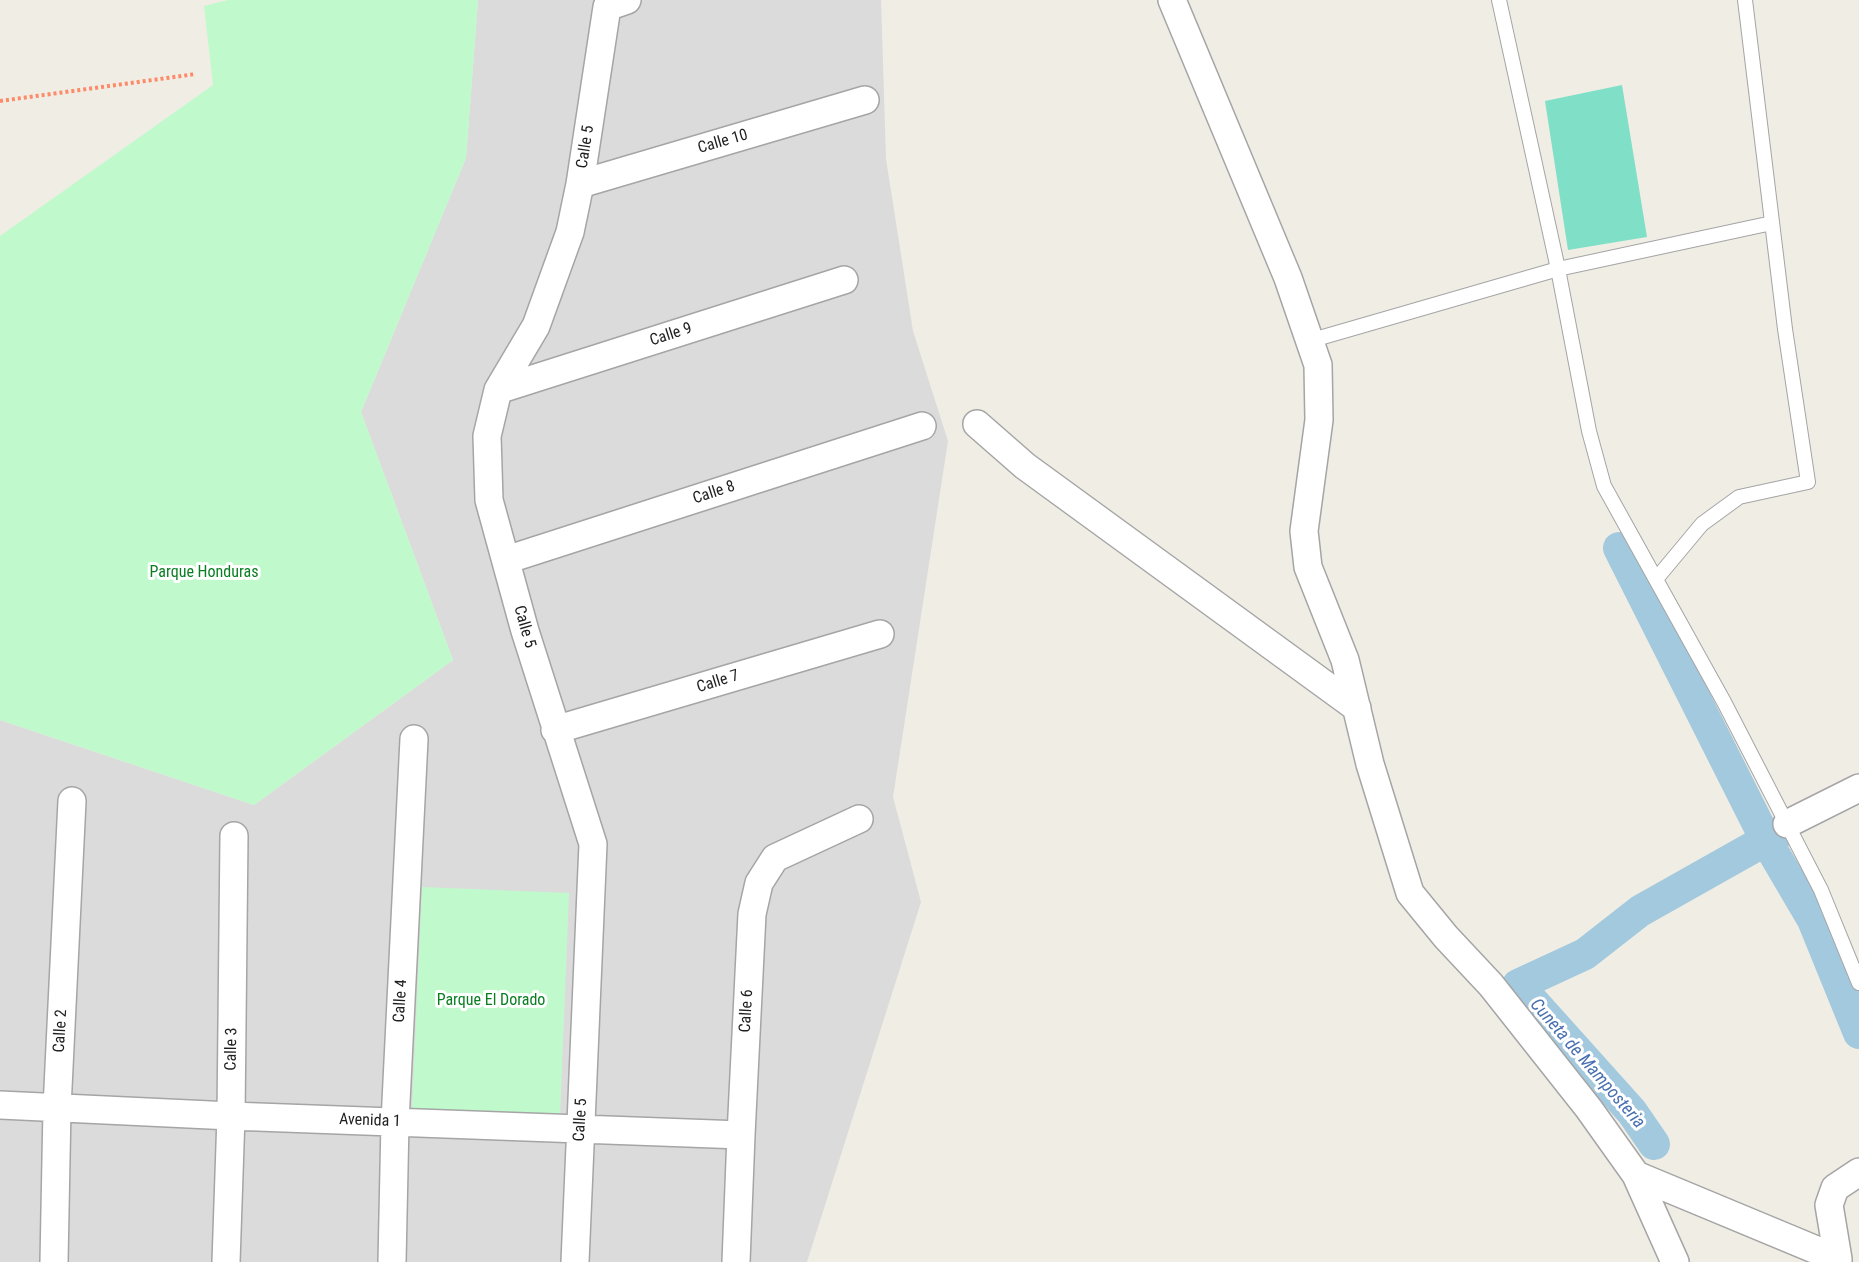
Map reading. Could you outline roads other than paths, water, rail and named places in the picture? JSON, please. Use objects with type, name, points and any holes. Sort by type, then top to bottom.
[{"type":"street","points":[[1172,0],[1288,278],[1318,365],[1319,420],[1304,531],[1308,567],[1345,660],[1370,764],[1410,892],[1446,937],[1491,985],[1589,1109],[1636,1175],[1675,1262]]},
{"type":"street","name":"Calle 5","points":[[575,1262],[593,844],[525,631],[489,500],[487,436],[498,390],[536,326],[570,232],[617,3]]},
{"type":"street","name":"Calle 10","points":[[580,184],[865,100]]},
{"type":"street","name":"Calle 9","points":[[498,390],[844,280]]},
{"type":"street","points":[[977,424],[1025,466],[1357,708]]},
{"type":"street","name":"Calle 8","points":[[506,560],[922,426]]},
{"type":"street","name":"Calle 7","points":[[555,730],[880,634]]},
{"type":"street","name":"Calle 4","points":[[392,1262],[395,1122],[414,739]]},
{"type":"street","points":[[1787,824],[1859,788]]},
{"type":"street","name":"Calle 2","points":[[54,1262],[57,1108],[72,801]]},
{"type":"street","name":"Calle 6","points":[[736,1262],[752,914],[759,884],[775,858],[860,819]]},
{"type":"street","name":"Calle 3","points":[[225,1262],[231,1116],[234,836]]},
{"type":"street","name":"Avenida 1","points":[[0,1106],[741,1135]]},
{"type":"street","points":[[1838,1261],[1829,1205],[1835,1188],[1859,1172]]},
{"type":"street","points":[[1636,1175],[1838,1261]]},
{"type":"lane","points":[[1499,0],[1558,269],[1589,431],[1604,486],[1657,578],[1821,890],[1859,983]]},
{"type":"lane","points":[[1657,578],[1702,524],[1739,497],[1808,482],[1772,223],[1745,0]]},
{"type":"lane","points":[[1309,341],[1558,269],[1772,223]]},
{"type":"waterway","name":"Cuneta de Mamposteria","points":[[1619,548],[1766,840],[1782,831]]},
{"type":"waterway","name":"Cuneta de Mamposteria","points":[[1654,1144],[1632,1112],[1518,985],[1585,954],[1640,911],[1766,840],[1813,920],[1859,1033]]},
{"type":"park label","name":"Parque Honduras","points":[[204,573]]},
{"type":"park label","name":"Parque El Dorado","points":[[491,1001]]}]
